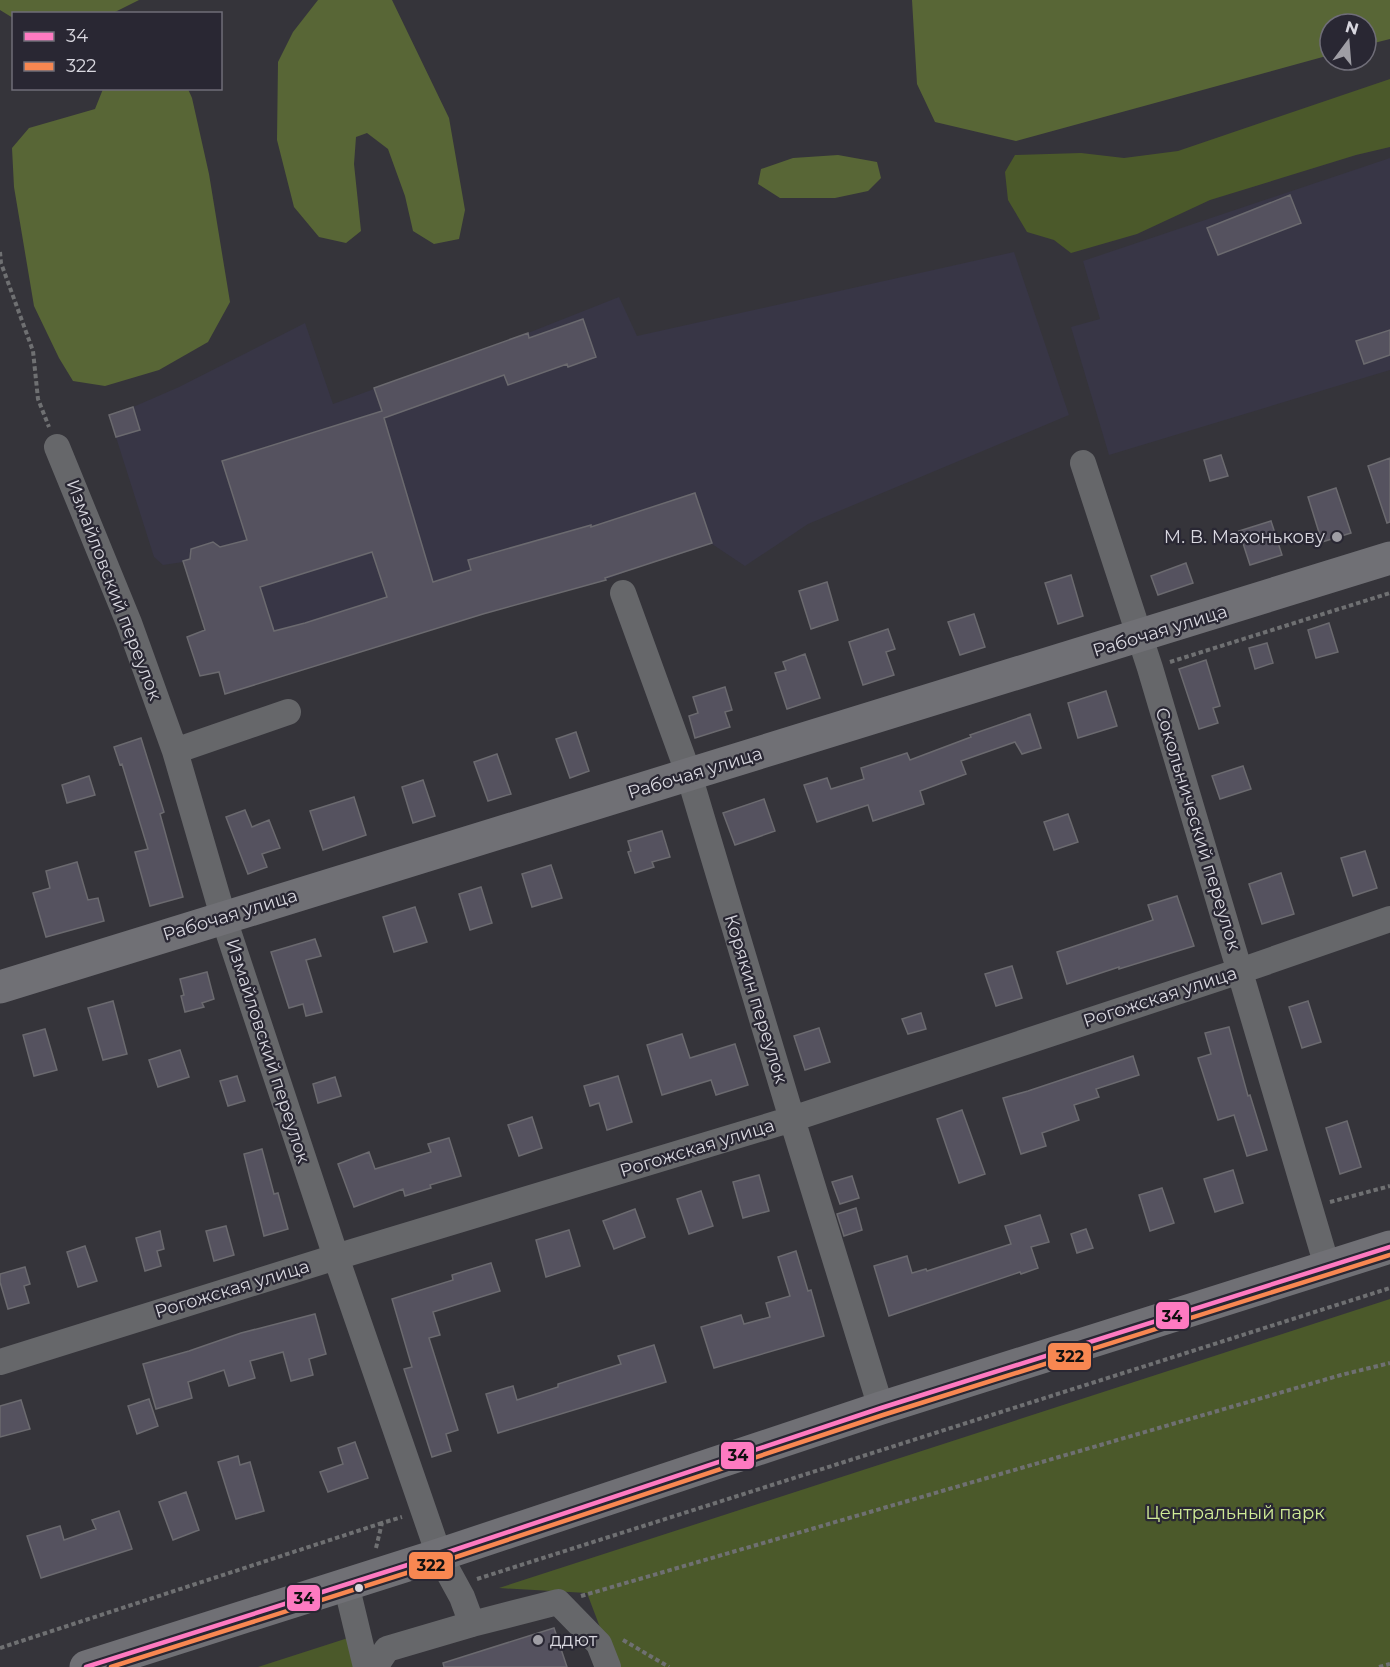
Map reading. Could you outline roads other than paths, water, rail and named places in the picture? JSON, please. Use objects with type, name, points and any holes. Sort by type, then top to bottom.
[{"type":"main road","name":"Рабочая улица","points":[[0,987],[223,916],[1140,637],[1390,558]]},
{"type":"main road","points":[[86,1667],[439,1555],[881,1408],[1390,1247]]},
{"type":"street","name":"Измайловский переулок","points":[[57,447],[129,623],[176,751],[223,916],[336,1257],[439,1555],[462,1597],[472,1624]]},
{"type":"street","name":"Сокольнический переулок","points":[[1083,463],[1150,668],[1328,1266]]},
{"type":"street","name":"Корякин переулок","points":[[623,593],[688,775],[881,1408]]},
{"type":"street","points":[[176,751],[288,712]]},
{"type":"street","name":"Рогожская улица","points":[[0,1362],[336,1257],[792,1119],[1390,919]]},
{"type":"street","points":[[346,1584],[366,1667]]},
{"type":"street","points":[[375,1667],[387,1649],[558,1602],[599,1644],[608,1667]]},
{"type":"place","name":"М. В. Махонькову","points":[[1337,537]]},
{"type":"place","name":"ддют","points":[[538,1640]]},
{"type":"park label","name":"Центральный парк","points":[[1235,1513]]}]
